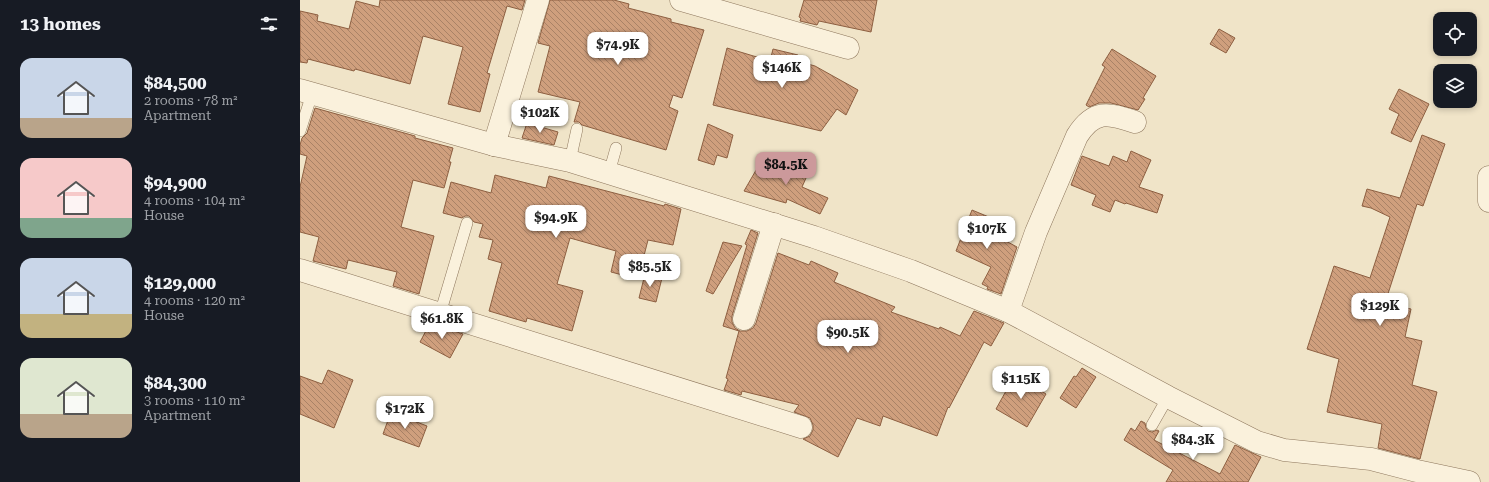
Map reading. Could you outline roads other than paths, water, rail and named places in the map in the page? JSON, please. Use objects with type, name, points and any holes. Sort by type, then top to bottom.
[{"type":"street","points":[[494,145],[538,0]]},
{"type":"street","points":[[681,0],[848,48]]},
{"type":"street","points":[[306,92],[494,145],[570,161],[774,224],[911,271],[1008,311],[1168,397],[1257,442],[1284,450],[1371,460],[1468,482]]},
{"type":"street","points":[[1008,311],[1042,219],[1082,127],[1089,120],[1100,114],[1113,115],[1135,122]]},
{"type":"street","points":[[1489,177],[1489,201]]},
{"type":"street","points":[[744,319],[774,224]]},
{"type":"street","points":[[300,270],[801,428]]},
{"type":"lane","points":[[300,131],[306,92]]},
{"type":"lane","points":[[570,161],[578,129]]},
{"type":"lane","points":[[609,173],[616,148]]},
{"type":"lane","points":[[440,314],[467,223]]},
{"type":"lane","points":[[1152,425],[1168,397]]}]
